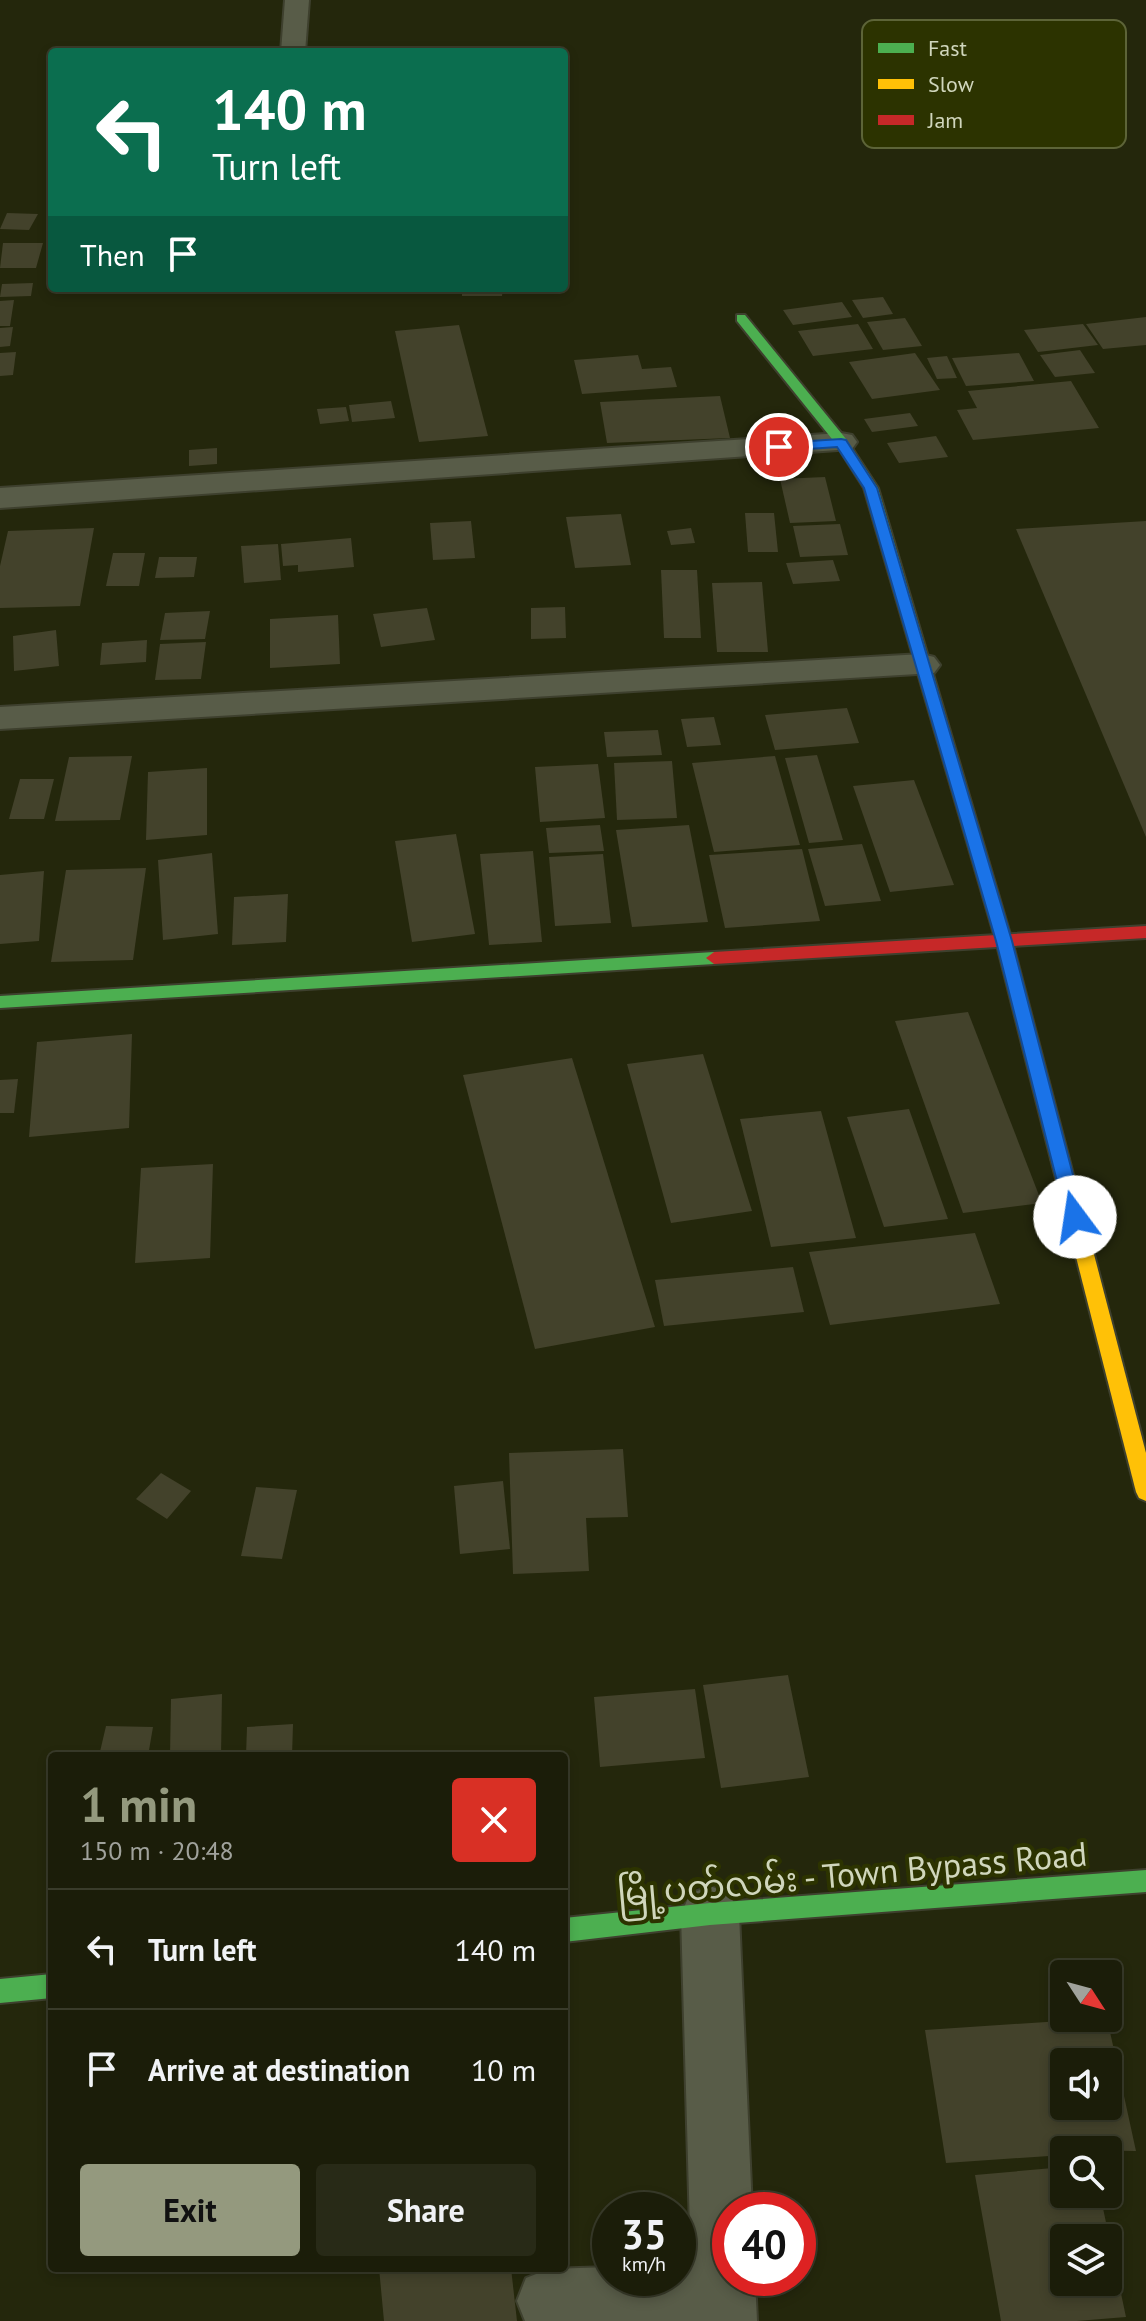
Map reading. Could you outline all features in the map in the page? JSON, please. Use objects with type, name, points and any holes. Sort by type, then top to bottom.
[{"type":"street","points":[[293,48],[297,0]]},
{"type":"street","points":[[741,318],[841,442],[871,488],[1004,941],[1146,1492]]},
{"type":"street","points":[[0,498],[841,442]]},
{"type":"street","points":[[0,718],[922,665]]},
{"type":"street","points":[[0,1002],[1146,932]]},
{"type":"street","name":"မြို့ပတ်လမ်း - Town Bypass Road","points":[[568,1930],[710,1914],[1146,1881]]},
{"type":"street","points":[[549,2301],[724,2308],[710,1914]]},
{"type":"street","points":[[0,1991],[48,1986]]},
{"type":"building","points":[[7,213],[38,214],[29,230],[0,229]]},
{"type":"building","points":[[3,243],[43,243],[36,268],[0,268]]},
{"type":"building","points":[[33,283],[31,296],[0,297],[2,284]]},
{"type":"building","points":[[462,292],[502,292],[502,296],[462,296]]},
{"type":"building","points":[[883,297],[893,314],[863,318],[852,300]]},
{"type":"building","points":[[14,300],[10,326],[0,326],[0,301]]},
{"type":"building","points":[[842,302],[852,317],[793,325],[783,310]]},
{"type":"building","points":[[1146,317],[1146,345],[1103,349],[1086,324]]},
{"type":"building","points":[[905,318],[922,346],[883,350],[867,322]]},
{"type":"building","points":[[858,324],[873,349],[813,356],[798,331]]},
{"type":"building","points":[[1083,324],[1098,345],[1038,352],[1024,330]]},
{"type":"building","points":[[459,325],[488,436],[419,442],[395,331]]},
{"type":"building","points":[[13,327],[10,346],[0,347],[0,328]]},
{"type":"building","points":[[1080,350],[1095,373],[1055,377],[1040,355]]},
{"type":"building","points":[[16,352],[13,375],[0,376],[0,353]]},
{"type":"building","points":[[915,353],[940,390],[872,399],[849,362]]},
{"type":"building","points":[[1019,353],[1034,381],[966,386],[952,358]]},
{"type":"building","points":[[638,355],[642,369],[671,367],[677,387],[582,394],[574,360]]},
{"type":"building","points":[[947,356],[957,378],[937,379],[927,358]]},
{"type":"building","points":[[1071,381],[1099,428],[973,440],[957,410],[977,408],[968,391]]},
{"type":"building","points":[[720,396],[730,438],[607,443],[600,402]]},
{"type":"building","points":[[391,401],[395,418],[352,422],[349,405]]},
{"type":"building","points":[[346,407],[349,421],[320,424],[317,409]]},
{"type":"building","points":[[910,413],[918,426],[872,432],[864,419]]},
{"type":"building","points":[[936,436],[948,457],[899,463],[887,443]]},
{"type":"building","points":[[217,448],[217,464],[189,466],[189,450]]},
{"type":"building","points":[[825,477],[836,521],[790,523],[780,479]]},
{"type":"building","points":[[745,513],[774,513],[778,552],[748,552]]},
{"type":"building","points":[[621,514],[631,565],[575,568],[566,517]]},
{"type":"building","points":[[471,521],[475,558],[433,560],[430,523]]},
{"type":"building","points":[[1146,521],[1146,837],[1016,529]]},
{"type":"building","points":[[840,524],[848,555],[800,557],[793,526]]},
{"type":"building","points":[[94,528],[80,606],[0,608],[0,566],[8,531]]},
{"type":"building","points":[[691,528],[695,543],[671,545],[667,531]]},
{"type":"building","points":[[351,538],[354,567],[298,572],[298,565],[283,566],[281,544]]},
{"type":"building","points":[[278,544],[281,580],[244,583],[241,546]]},
{"type":"building","points":[[113,553],[145,553],[139,586],[106,586]]},
{"type":"building","points":[[159,557],[197,557],[194,577],[155,578]]},
{"type":"building","points":[[833,560],[840,581],[793,584],[786,563]]},
{"type":"building","points":[[661,570],[697,570],[701,638],[664,638]]},
{"type":"building","points":[[762,582],[768,652],[717,652],[712,583]]},
{"type":"building","points":[[565,607],[566,638],[531,639],[531,608]]},
{"type":"building","points":[[427,608],[435,640],[381,647],[373,614]]},
{"type":"building","points":[[210,611],[205,639],[160,640],[165,613]]},
{"type":"building","points":[[338,615],[340,664],[270,668],[270,619]]},
{"type":"building","points":[[56,630],[59,666],[14,671],[13,636]]},
{"type":"building","points":[[147,640],[146,662],[100,665],[102,643]]},
{"type":"building","points":[[206,642],[201,679],[155,680],[160,644]]},
{"type":"building","points":[[847,708],[859,743],[775,750],[765,715]]},
{"type":"building","points":[[714,717],[721,745],[687,747],[681,719]]},
{"type":"building","points":[[658,730],[662,755],[607,757],[604,732]]},
{"type":"building","points":[[817,755],[843,840],[809,843],[785,758]]},
{"type":"building","points":[[132,756],[120,820],[55,821],[69,757]]},
{"type":"building","points":[[775,756],[800,845],[714,852],[692,763]]},
{"type":"building","points":[[672,761],[677,818],[617,820],[614,763]]},
{"type":"building","points":[[598,764],[605,818],[540,822],[535,767]]},
{"type":"building","points":[[207,768],[207,835],[146,840],[148,772]]},
{"type":"building","points":[[20,779],[54,779],[44,819],[9,819]]},
{"type":"building","points":[[914,780],[954,885],[890,892],[853,786]]},
{"type":"building","points":[[600,825],[604,851],[549,853],[546,828]]},
{"type":"building","points":[[689,825],[708,922],[632,927],[616,830]]},
{"type":"building","points":[[456,834],[475,934],[412,942],[395,841]]},
{"type":"building","points":[[862,844],[881,901],[825,906],[808,849]]},
{"type":"building","points":[[802,849],[820,921],[725,928],[709,855]]},
{"type":"building","points":[[533,851],[542,942],[489,945],[480,854]]},
{"type":"building","points":[[212,853],[218,934],[163,940],[158,860]]},
{"type":"building","points":[[603,854],[611,923],[555,926],[549,857]]},
{"type":"building","points":[[146,868],[133,960],[51,962],[66,870]]},
{"type":"building","points":[[44,871],[39,941],[0,944],[0,875]]},
{"type":"building","points":[[288,894],[286,942],[232,945],[234,897]]},
{"type":"building","points":[[968,1012],[1042,1203],[963,1213],[895,1021]]},
{"type":"building","points":[[132,1034],[129,1128],[29,1137],[37,1042]]},
{"type":"building","points":[[703,1054],[752,1211],[671,1223],[627,1064]]},
{"type":"building","points":[[572,1058],[655,1327],[535,1349],[463,1075]]},
{"type":"building","points":[[18,1079],[14,1113],[0,1113],[0,1080]]},
{"type":"building","points":[[909,1109],[948,1219],[884,1227],[847,1117]]},
{"type":"building","points":[[821,1111],[856,1238],[771,1247],[740,1119]]},
{"type":"building","points":[[213,1164],[210,1258],[135,1263],[141,1168]]},
{"type":"building","points":[[975,1233],[1000,1304],[830,1325],[809,1252]]},
{"type":"building","points":[[793,1267],[804,1312],[664,1326],[655,1280]]},
{"type":"building","points":[[623,1449],[628,1517],[586,1518],[589,1571],[513,1574],[509,1453]]},
{"type":"building","points":[[161,1473],[191,1491],[167,1519],[136,1499]]},
{"type":"building","points":[[503,1481],[510,1549],[460,1554],[454,1486]]},
{"type":"building","points":[[256,1487],[297,1490],[282,1559],[241,1556]]},
{"type":"building","points":[[788,1675],[809,1777],[721,1788],[703,1685]]},
{"type":"building","points":[[695,1689],[705,1758],[600,1767],[594,1697]]},
{"type":"building","points":[[222,1694],[221,1752],[170,1752],[171,1699]]},
{"type":"building","points":[[293,1724],[292,1752],[246,1752],[247,1727]]},
{"type":"building","points":[[106,1726],[153,1727],[149,1752],[100,1752]]},
{"type":"building","points":[[1050,2022],[1050,2032],[1110,2032],[1114,2048],[1050,2048],[1050,2120],[1122,2120],[1122,2087],[1136,2151],[1122,2151],[1122,2136],[1050,2136],[1050,2156],[946,2163],[925,2030]]},
{"type":"building","points":[[1050,2168],[1050,2208],[1103,2208],[1106,2224],[1050,2224],[1050,2296],[1122,2296],[1126,2317],[1077,2321],[1001,2321],[975,2175]]},
{"type":"building","points":[[379,2272],[511,2272],[517,2321],[384,2321]]},
{"type":"traffic: fast","points":[[741,318],[841,442],[871,488],[1004,941],[1060,1159]]},
{"type":"traffic: fast","points":[[0,1002],[714,958]]},
{"type":"traffic: fast","points":[[568,1930],[710,1914],[1146,1881]]},
{"type":"traffic: fast","points":[[0,1991],[48,1986]]},
{"type":"traffic: slow","points":[[1060,1159],[1146,1492]]},
{"type":"traffic: jam","points":[[714,958],[1146,932]]},
{"type":"route","points":[[779,447],[841,442],[871,488],[1004,941],[1075,1217]]}]
